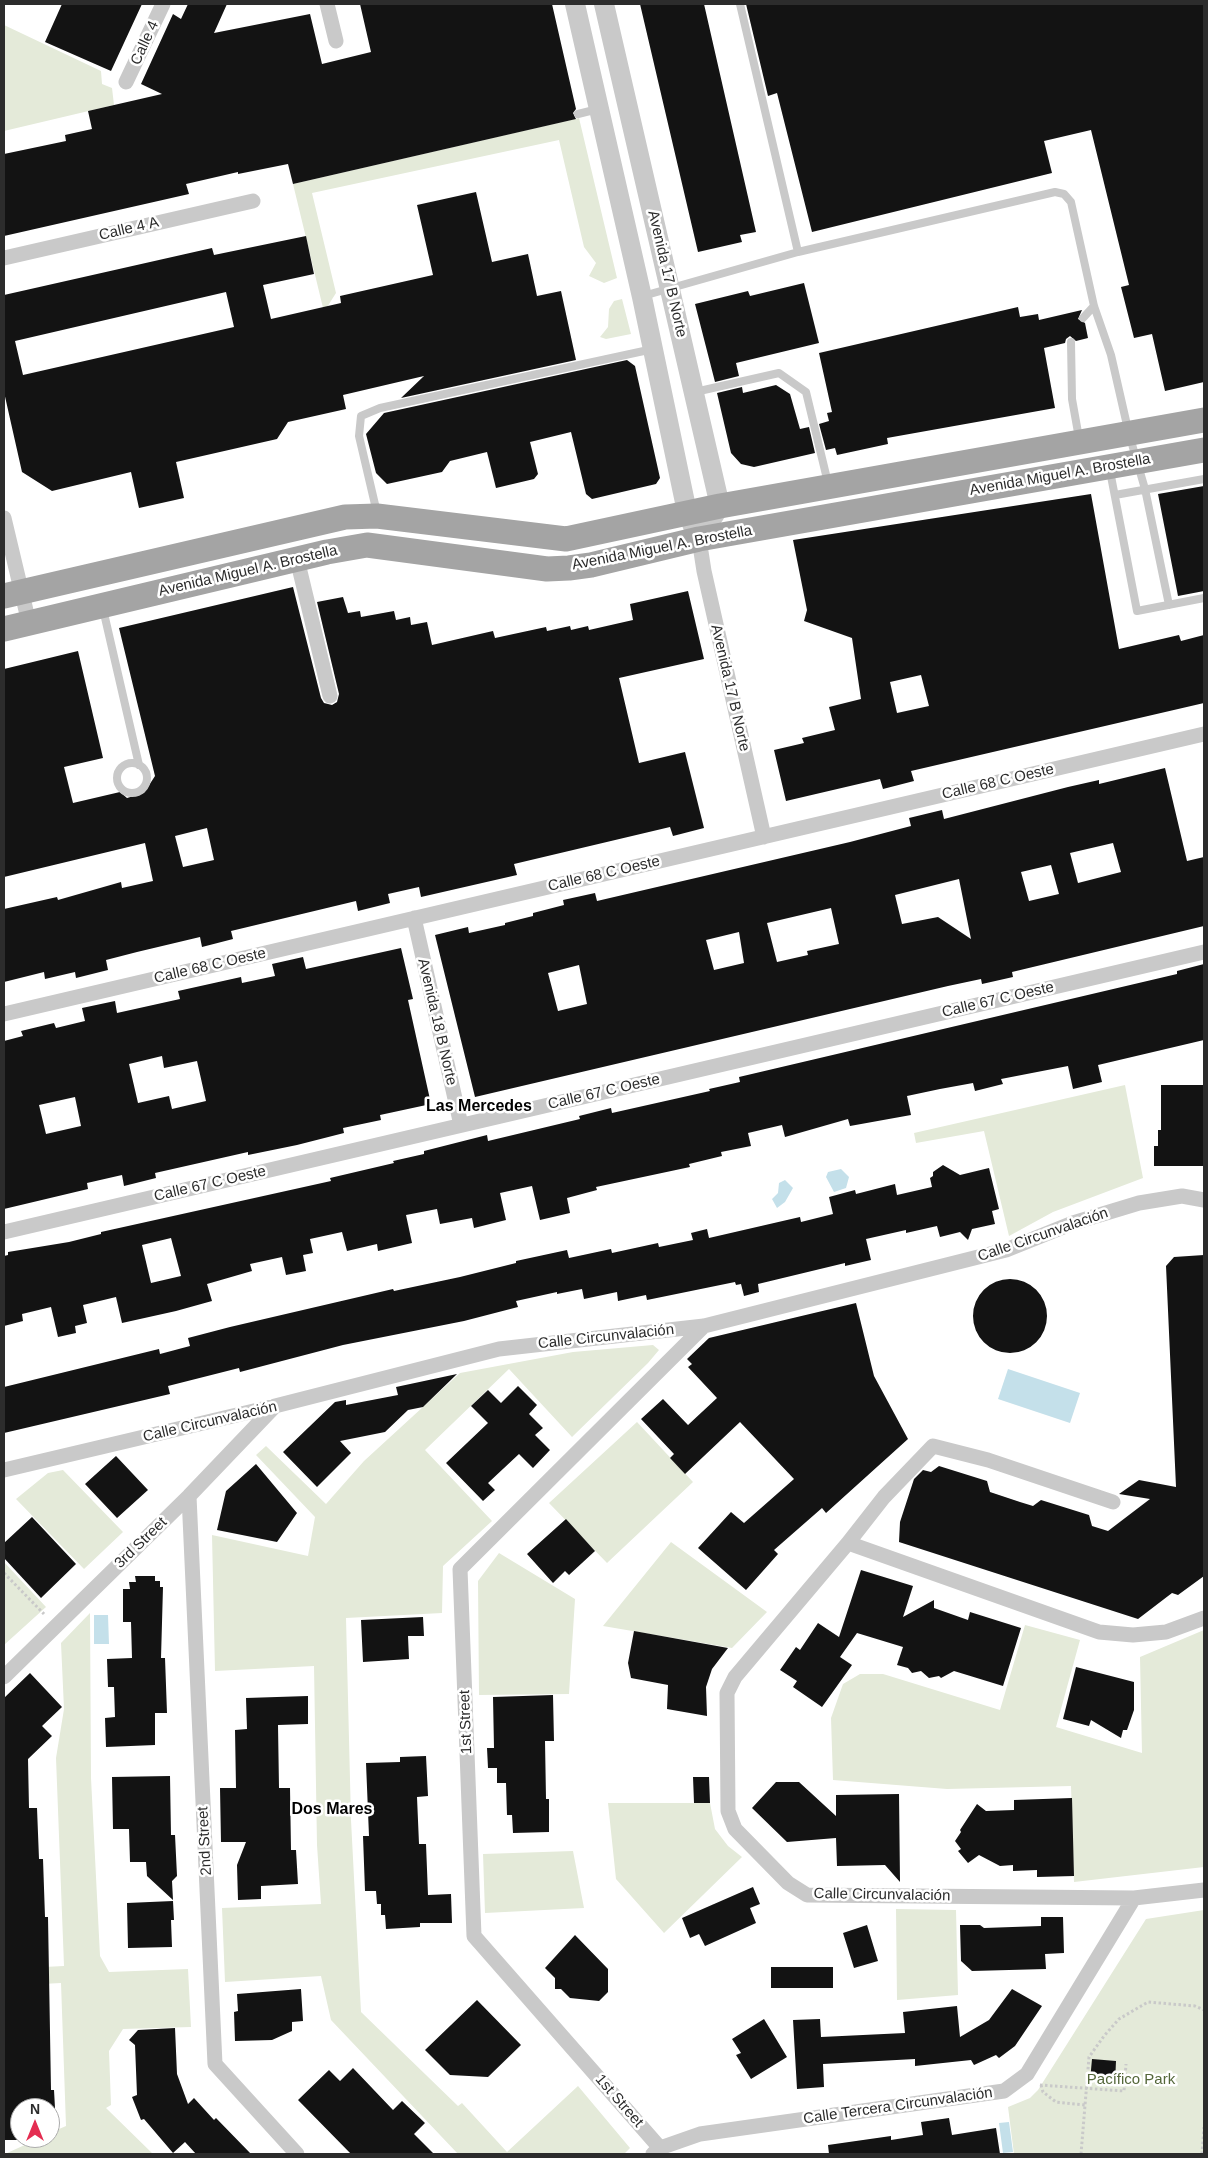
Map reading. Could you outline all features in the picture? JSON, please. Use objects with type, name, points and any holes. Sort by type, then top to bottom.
[{"type":"main road","name":"Avenida Miguel A. Brostella","points":[[13,594],[323,521],[361,515],[566,538],[686,512],[1204,420]]},
{"type":"main road","name":"Avenida Miguel A. Brostella","points":[[4,629],[297,559],[367,545],[547,569],[570,568],[601,563],[699,539],[1204,450]]},
{"type":"main road","points":[[988,459],[994,488]]},
{"type":"street","name":"Calle 4","points":[[126,82],[163,4]]},
{"type":"street","points":[[327,4],[336,41]]},
{"type":"street","name":"Avenida 17 B Norte","points":[[575,4],[642,296],[686,512],[699,539],[706,580],[764,837]]},
{"type":"street","name":"Avenida 17 B Norte","points":[[604,4],[720,506]]},
{"type":"street","name":"Calle 4 A","points":[[4,258],[254,201]]},
{"type":"street","points":[[699,539],[720,506]]},
{"type":"street","points":[[4,518],[13,594],[29,623]]},
{"type":"street","points":[[297,559],[330,696]]},
{"type":"street","name":"Calle 68 C Oeste","points":[[4,1014],[1204,734]]},
{"type":"street","name":"Avenida 18 B Norte","points":[[414,918],[461,1125]]},
{"type":"street","name":"Calle 67 C Oeste","points":[[4,1232],[1204,952]]},
{"type":"street","name":"Calle Circunvalación","points":[[4,1470],[275,1406],[498,1349],[704,1326],[1006,1250],[1074,1223],[1139,1203],[1182,1196],[1204,1200]]},
{"type":"street","name":"1st Street","points":[[657,2151],[474,1936],[460,1569],[704,1326]]},
{"type":"street","name":"3rd Street","points":[[4,1677],[189,1496],[275,1406]]},
{"type":"street","name":"Calle Circunvalación","points":[[1113,1502],[988,1460],[933,1446],[884,1497],[848,1543],[735,1677],[728,1693],[728,1811],[735,1829],[788,1883],[807,1895],[1134,1898],[1204,1890]]},
{"type":"street","name":"2nd Street","points":[[189,1496],[215,2064],[297,2154]]},
{"type":"street","points":[[848,1543],[1099,1632],[1133,1635],[1166,1632],[1204,1618]]},
{"type":"street","name":"Calle Tercera Circunvalación","points":[[657,2151],[700,2134],[1004,2090],[1027,2074],[1134,1898]]},
{"type":"lane","points":[[740,4],[798,252]]},
{"type":"lane","points":[[578,114],[598,109]]},
{"type":"lane","points":[[642,296],[798,252],[1060,192],[1068,197],[1070,202],[1094,306],[1111,355],[1129,434],[1145,489],[1169,605]]},
{"type":"lane","points":[[1084,318],[1094,306]]},
{"type":"lane","points":[[1071,342],[1072,399],[1080,442]]},
{"type":"lane","points":[[377,516],[359,436],[362,416],[400,404],[653,349]]},
{"type":"lane","points":[[695,392],[779,373],[806,392],[829,487]]},
{"type":"lane","points":[[1109,467],[1137,611],[1204,598]]},
{"type":"lane","points":[[1115,495],[1204,479]]},
{"type":"lane","points":[[102,605],[139,765]]},
{"type":"path","points":[[4,1573],[44,1614]]},
{"type":"path","points":[[1081,2154],[1089,2058],[1119,2020],[1148,2002],[1195,2006],[1204,2010]]},
{"type":"path","points":[[1085,2106],[1056,2102],[1043,2092],[1041,2085],[1124,2092],[1126,2064]]},
{"type":"path","points":[[1202,2154],[1204,2127]]},
{"type":"green space","points":[[4,25],[101,71],[102,84],[112,88],[114,105],[4,131]]},
{"type":"green space","points":[[579,118],[617,278],[604,283],[589,276],[596,263],[584,247],[559,140],[312,193],[336,293],[324,312],[293,184]]},
{"type":"green space","points":[[622,299],[631,334],[606,339],[600,337],[608,327],[609,309],[614,301]]},
{"type":"green space","points":[[1125,1085],[1143,1178],[1053,1212],[1009,1236],[984,1131],[916,1143],[914,1133]]},
{"type":"green space","points":[[653,1345],[659,1350],[648,1363],[572,1437],[509,1369],[425,1450],[492,1521],[443,1566],[442,1613],[346,1618],[351,1820],[361,2012],[458,2106],[462,2103],[507,2152],[578,2086],[630,2148],[624,2154],[458,2154],[331,2020],[321,1976],[225,1982],[222,1908],[321,1904],[317,1845],[314,1666],[215,1671],[212,1535],[308,1556],[315,1517],[256,1455],[266,1446],[326,1504],[364,1461],[460,1373],[573,1352]]},
{"type":"green space","points":[[637,1422],[693,1482],[607,1563],[549,1503]]},
{"type":"green space","points":[[63,1470],[123,1532],[84,1569],[16,1499],[48,1473]]},
{"type":"green space","points":[[671,1542],[767,1612],[732,1648],[603,1626]]},
{"type":"green space","points":[[499,1553],[575,1599],[569,1694],[479,1695],[478,1581]]},
{"type":"green space","points":[[4,1562],[46,1607],[4,1645]]},
{"type":"green space","points":[[90,1613],[91,1778],[100,1956],[109,1972],[188,1969],[191,2027],[123,2029],[109,2051],[111,2105],[106,2108],[153,2154],[5,2154],[18,2148],[60,2148],[60,2129],[66,2126],[61,1983],[4,1986],[4,1969],[64,1966],[56,1758],[64,1709],[61,1643]]},
{"type":"green space","points":[[1025,1625],[1080,1640],[1056,1727],[1142,1753],[1140,1657],[1204,1630],[1204,1867],[1074,1882],[1071,1786],[947,1789],[833,1780],[831,1718],[843,1684],[860,1674],[883,1674],[1000,1710]]},
{"type":"green space","points":[[608,1803],[710,1803],[715,1829],[728,1846],[742,1857],[664,1933],[616,1879]]},
{"type":"green space","points":[[573,1851],[584,1908],[485,1913],[483,1854]]},
{"type":"green space","points":[[896,1909],[956,1910],[958,1995],[897,2000]]},
{"type":"green space","name":"Pacífico Park","points":[[1204,1910],[1204,2154],[1014,2154],[1008,2107],[1030,2098],[1038,2090],[1146,1919]]},
{"type":"water","points":[[841,1169],[849,1177],[846,1188],[834,1192],[826,1177],[828,1172]]},
{"type":"water","points":[[785,1180],[793,1188],[785,1202],[777,1208],[772,1199],[778,1193],[779,1183]]},
{"type":"water","points":[[1008,1369],[1080,1393],[1070,1423],[998,1399]]},
{"type":"water","points":[[94,1615],[108,1615],[109,1644],[94,1644]]},
{"type":"water","points":[[1009,2122],[1013,2152],[1003,2153],[999,2123]]},
{"type":"building","points":[[62,4],[142,4],[111,71],[45,42]]},
{"type":"building","points":[[188,4],[227,4],[214,33],[310,14],[322,64],[371,52],[360,4],[552,4],[576,109],[573,113],[576,119],[293,184],[288,164],[238,174],[238,172],[186,184],[189,194],[4,236],[4,154],[66,141],[65,135],[92,129],[88,111],[162,94],[141,84],[173,14],[181,19]]},
{"type":"building","points":[[640,4],[704,4],[756,232],[740,235],[742,242],[698,252]]},
{"type":"building","points":[[746,4],[1204,4],[1204,382],[1165,391],[1152,334],[1134,338],[1121,287],[1129,285],[1091,130],[1044,141],[1052,173],[812,232],[777,93],[768,96]]},
{"type":"building","points":[[476,192],[492,262],[528,254],[537,296],[561,291],[576,360],[401,398],[424,376],[343,395],[346,409],[288,422],[277,439],[176,462],[184,498],[139,508],[131,472],[52,491],[22,472],[4,392],[4,295],[212,248],[214,255],[306,236],[314,274],[263,285],[271,319],[341,303],[340,296],[433,275],[417,205]],"holes":[[[226,292],[234,327],[23,375],[15,341]]]},
{"type":"building","points":[[804,283],[819,343],[736,363],[739,376],[715,382],[695,304],[748,291],[750,296]]},
{"type":"building","points":[[1018,307],[1020,317],[1038,314],[1039,320],[1082,310],[1078,319],[1085,323],[1088,338],[1076,341],[1070,336],[1066,339],[1065,343],[1044,348],[1055,408],[887,438],[888,444],[837,455],[835,448],[826,450],[819,424],[829,421],[827,413],[832,412],[819,353]]},
{"type":"building","points":[[627,360],[635,366],[660,478],[656,484],[592,499],[586,494],[571,432],[530,442],[538,474],[534,479],[496,488],[487,452],[450,461],[442,472],[387,484],[376,473],[366,434],[384,413]]},
{"type":"building","points":[[776,385],[790,394],[800,429],[809,427],[815,453],[754,467],[741,464],[731,453],[717,393],[742,387],[743,393]]},
{"type":"building","points":[[1204,486],[1204,591],[1178,596],[1158,494]]},
{"type":"building","points":[[1091,494],[1119,649],[1179,635],[1181,641],[1204,635],[1204,703],[911,771],[914,781],[883,789],[880,779],[786,801],[774,750],[804,743],[802,738],[835,730],[829,707],[861,699],[852,638],[804,621],[807,610],[793,540]],"holes":[[[921,675],[929,706],[897,713],[890,682]]]},
{"type":"building","points":[[293,587],[321,698],[324,703],[332,705],[337,702],[339,694],[317,602],[343,597],[348,613],[360,611],[361,617],[394,611],[396,620],[410,617],[411,625],[427,622],[432,645],[493,631],[495,638],[546,627],[547,631],[570,626],[571,630],[588,626],[589,630],[633,620],[630,604],[688,591],[704,659],[619,678],[639,763],[685,752],[704,828],[673,836],[670,827],[514,864],[517,875],[421,897],[419,887],[388,894],[390,903],[358,911],[356,901],[231,931],[233,939],[202,947],[200,937],[137,952],[106,960],[108,970],[76,978],[75,972],[45,979],[44,972],[4,982],[4,909],[57,897],[58,900],[121,882],[122,888],[153,881],[145,843],[4,877],[4,669],[78,651],[103,758],[64,767],[73,803],[120,792],[127,798],[144,793],[155,776],[119,628]],"holes":[[[207,828],[214,860],[183,867],[175,836]]]},
{"type":"building","points":[[1165,768],[1187,861],[1204,857],[1204,926],[1012,972],[1013,977],[982,984],[981,979],[948,986],[475,1097],[435,935],[468,927],[469,933],[505,925],[505,923],[533,916],[533,913],[564,905],[563,900],[595,893],[597,901],[850,842],[911,826],[909,818],[942,810],[944,819],[1099,780],[1099,784]],"holes":[[[1113,843],[1121,872],[1078,883],[1070,853]],[[1051,865],[1059,894],[1029,901],[1021,872]],[[959,879],[971,939],[938,917],[902,924],[895,895]],[[831,908],[839,944],[807,951],[808,955],[777,962],[767,923]],[[739,932],[744,963],[714,970],[706,940]],[[579,965],[587,1004],[558,1011],[548,973]]]},
{"type":"building","points":[[401,948],[413,999],[408,1000],[431,1104],[380,1115],[381,1120],[343,1128],[344,1133],[297,1145],[248,1155],[248,1152],[155,1173],[156,1178],[124,1186],[122,1175],[87,1183],[88,1189],[4,1209],[4,1041],[23,1036],[21,1031],[54,1023],[56,1028],[85,1021],[82,1008],[115,1001],[117,1013],[180,999],[178,991],[241,977],[242,983],[275,976],[272,964],[303,957],[306,969]],"holes":[[[162,1056],[164,1068],[197,1061],[206,1101],[172,1109],[169,1096],[138,1103],[129,1064]],[[75,1097],[81,1126],[46,1134],[39,1105]]]},
{"type":"building","points":[[1204,964],[1204,1040],[1098,1065],[1102,1082],[1073,1089],[1068,1066],[1001,1079],[1003,1084],[975,1091],[973,1083],[907,1096],[911,1115],[850,1126],[848,1119],[785,1137],[782,1125],[748,1133],[751,1146],[721,1152],[722,1156],[689,1164],[690,1167],[596,1187],[597,1190],[567,1198],[570,1213],[540,1220],[532,1186],[500,1193],[506,1220],[474,1228],[472,1218],[440,1224],[437,1209],[406,1215],[412,1243],[378,1251],[377,1244],[347,1251],[342,1232],[310,1239],[313,1253],[303,1255],[306,1271],[286,1275],[282,1257],[250,1264],[252,1271],[207,1284],[212,1301],[176,1311],[122,1323],[116,1297],[83,1305],[87,1323],[75,1326],[76,1333],[58,1337],[51,1307],[22,1314],[23,1321],[4,1326],[4,1256],[8,1255],[8,1252],[69,1242],[101,1234],[101,1232],[331,1181],[330,1178],[394,1163],[393,1161],[424,1154],[424,1151],[487,1135],[488,1141],[580,1119],[579,1116],[611,1108],[612,1113],[710,1091],[709,1089],[740,1082],[739,1077],[1177,974],[1177,971]],"holes":[[[171,1238],[181,1276],[151,1283],[142,1245]]]},
{"type":"building","points":[[1161,1085],[1204,1085],[1204,1166],[1154,1166],[1154,1146],[1158,1146],[1158,1130],[1161,1130]]},
{"type":"building","points":[[943,1165],[960,1175],[989,1168],[999,1209],[992,1211],[995,1224],[972,1229],[968,1240],[960,1232],[940,1237],[937,1226],[906,1233],[906,1230],[866,1239],[871,1260],[845,1266],[845,1263],[758,1284],[759,1292],[744,1296],[741,1284],[736,1285],[735,1282],[647,1300],[646,1295],[618,1301],[617,1292],[584,1299],[582,1289],[557,1294],[557,1292],[516,1301],[518,1307],[464,1321],[343,1345],[240,1372],[239,1368],[168,1386],[170,1394],[4,1433],[4,1387],[159,1349],[160,1354],[190,1346],[188,1338],[230,1327],[393,1289],[394,1291],[460,1277],[516,1263],[516,1261],[567,1250],[569,1258],[611,1249],[612,1253],[658,1243],[659,1247],[693,1240],[691,1233],[707,1229],[709,1238],[800,1217],[801,1222],[833,1214],[829,1197],[855,1190],[856,1194],[895,1184],[897,1195],[932,1187],[930,1178],[933,1176],[933,1172]]},
{"type":"building","points":[[1204,1255],[1204,1576],[1178,1595],[1172,1593],[1138,1619],[899,1542],[900,1522],[914,1479],[923,1470],[931,1472],[939,1466],[987,1481],[990,1492],[1020,1502],[1033,1506],[1041,1500],[1089,1515],[1092,1526],[1108,1531],[1150,1499],[1119,1494],[1139,1480],[1176,1487],[1166,1266],[1174,1257]]},
{"type":"building","points":[[1010,1279],[1031,1285],[1041,1295],[1047,1316],[1041,1337],[1031,1347],[1010,1353],[989,1347],[979,1337],[973,1316],[979,1295],[989,1285]]},
{"type":"building","points":[[856,1303],[874,1376],[908,1439],[826,1513],[822,1508],[774,1550],[778,1554],[746,1590],[698,1548],[731,1512],[744,1523],[794,1479],[740,1422],[685,1474],[670,1458],[674,1454],[641,1419],[663,1399],[688,1425],[717,1398],[688,1367],[692,1364],[687,1359],[709,1338]]},
{"type":"building","points":[[457,1374],[423,1407],[408,1410],[385,1432],[340,1441],[351,1453],[317,1487],[283,1452],[335,1402],[346,1400],[346,1405],[398,1395],[396,1387]]},
{"type":"building","points":[[518,1386],[537,1405],[529,1414],[543,1428],[535,1435],[550,1450],[533,1468],[519,1454],[488,1483],[495,1490],[483,1501],[446,1463],[488,1423],[471,1406],[488,1390],[501,1403]]},
{"type":"building","points":[[116,1456],[148,1490],[117,1518],[85,1484]]},
{"type":"building","points":[[256,1464],[297,1513],[277,1542],[217,1530],[226,1491]]},
{"type":"building","points":[[32,1517],[76,1564],[41,1598],[4,1558],[4,1543]]},
{"type":"building","points":[[566,1519],[595,1551],[569,1575],[565,1571],[553,1583],[527,1554]]},
{"type":"building","points":[[861,1570],[913,1586],[903,1617],[934,1600],[934,1608],[968,1620],[970,1612],[1021,1628],[1003,1686],[954,1671],[941,1678],[939,1676],[929,1678],[921,1671],[912,1673],[908,1668],[897,1665],[903,1647],[857,1633],[840,1657],[852,1665],[822,1707],[793,1687],[797,1681],[780,1670],[796,1647],[800,1650],[818,1623],[839,1637]]},
{"type":"building","points":[[135,1576],[155,1576],[155,1581],[160,1581],[160,1587],[163,1587],[161,1658],[165,1658],[167,1713],[155,1713],[155,1745],[106,1747],[105,1718],[115,1717],[114,1687],[108,1687],[107,1659],[132,1658],[131,1622],[123,1622],[123,1589],[130,1589],[129,1582],[136,1582]]},
{"type":"building","points":[[423,1617],[424,1636],[408,1636],[409,1659],[363,1662],[361,1620]]},
{"type":"building","points":[[634,1631],[728,1648],[712,1669],[706,1687],[707,1716],[667,1709],[668,1685],[631,1678],[628,1663]]},
{"type":"building","points":[[1076,1667],[1134,1682],[1134,1710],[1127,1730],[1123,1730],[1121,1738],[1091,1720],[1089,1726],[1063,1719]]},
{"type":"building","points":[[30,1673],[62,1707],[42,1726],[52,1736],[28,1759],[29,1808],[37,1808],[39,1859],[43,1859],[45,1917],[48,1917],[51,2090],[54,2090],[54,2098],[10,2098],[10,2140],[4,2140],[4,1698]]},
{"type":"building","points":[[553,1695],[554,1741],[545,1741],[546,1799],[549,1799],[549,1832],[513,1833],[512,1815],[507,1815],[506,1783],[497,1783],[497,1768],[488,1768],[487,1748],[494,1748],[493,1697]]},
{"type":"building","points":[[308,1696],[308,1724],[278,1725],[279,1788],[290,1788],[291,1850],[296,1850],[298,1884],[261,1886],[261,1899],[238,1900],[237,1865],[246,1842],[221,1842],[220,1788],[236,1788],[235,1730],[247,1729],[246,1698]]},
{"type":"building","points":[[426,1756],[428,1796],[417,1797],[419,1844],[426,1844],[428,1895],[451,1894],[452,1923],[420,1923],[420,1927],[386,1929],[385,1915],[381,1915],[381,1904],[377,1904],[376,1891],[365,1891],[363,1836],[369,1836],[366,1763],[400,1762],[400,1757]]},
{"type":"building","points":[[170,1776],[171,1835],[175,1835],[177,1876],[172,1881],[173,1900],[147,1876],[146,1862],[130,1862],[129,1829],[113,1829],[112,1777]]},
{"type":"building","points":[[693,1777],[709,1777],[710,1803],[694,1803]]},
{"type":"building","points":[[776,1782],[799,1782],[836,1816],[836,1795],[899,1794],[900,1882],[885,1865],[837,1866],[836,1838],[787,1842],[752,1808]]},
{"type":"building","points":[[1072,1798],[1074,1876],[1037,1877],[1037,1870],[1013,1871],[1013,1865],[1000,1866],[979,1855],[968,1863],[958,1851],[961,1849],[955,1841],[977,1804],[986,1811],[1014,1810],[1014,1800]]},
{"type":"building","points":[[753,1887],[760,1904],[750,1908],[756,1923],[705,1946],[699,1934],[690,1938],[682,1918]]},
{"type":"building","points":[[173,1901],[174,1920],[171,1920],[172,1947],[128,1948],[127,1903]]},
{"type":"building","points":[[1041,1917],[1063,1917],[1064,1953],[1045,1954],[1046,1969],[972,1971],[961,1961],[960,1925],[980,1925],[984,1928],[1041,1926]]},
{"type":"building","points":[[867,1925],[878,1961],[854,1968],[843,1933]]},
{"type":"building","points":[[575,1935],[608,1969],[608,1992],[599,2001],[570,1998],[561,1989],[555,1989],[555,1978],[545,1968]]},
{"type":"building","points":[[771,1967],[833,1967],[833,1988],[771,1988]]},
{"type":"building","points":[[301,1989],[303,2021],[292,2022],[292,2031],[272,2040],[235,2041],[234,2012],[238,2011],[237,1994]]},
{"type":"building","points":[[1012,1989],[1042,2006],[1015,2046],[999,2058],[996,2055],[974,2065],[971,2060],[915,2066],[915,2059],[823,2064],[824,2087],[797,2089],[793,2020],[820,2019],[821,2037],[905,2033],[903,2012],[957,2006],[960,2037],[989,2020]]},
{"type":"building","points":[[477,2000],[521,2045],[488,2077],[450,2075],[425,2050]]},
{"type":"building","points":[[764,2019],[787,2057],[751,2079],[736,2055],[741,2053],[732,2039]]},
{"type":"building","points":[[175,2028],[177,2074],[188,2104],[194,2098],[214,2120],[216,2118],[251,2154],[196,2154],[185,2142],[173,2153],[144,2119],[141,2120],[132,2097],[137,2095],[135,2045],[129,2040],[138,2030]]},
{"type":"building","points":[[1092,2059],[1116,2061],[1115,2083],[1090,2081]]},
{"type":"building","points":[[353,2068],[393,2110],[402,2101],[425,2123],[414,2134],[434,2154],[351,2154],[298,2100],[329,2070],[340,2081]]},
{"type":"building","points":[[949,2118],[952,2135],[996,2128],[1000,2154],[829,2154],[828,2145],[891,2136],[891,2140],[923,2135],[921,2122]]},
{"type":"district","name":"Las Mercedes","points":[[479,1107]]},
{"type":"district","name":"Dos Mares","points":[[332,1810]]}]
